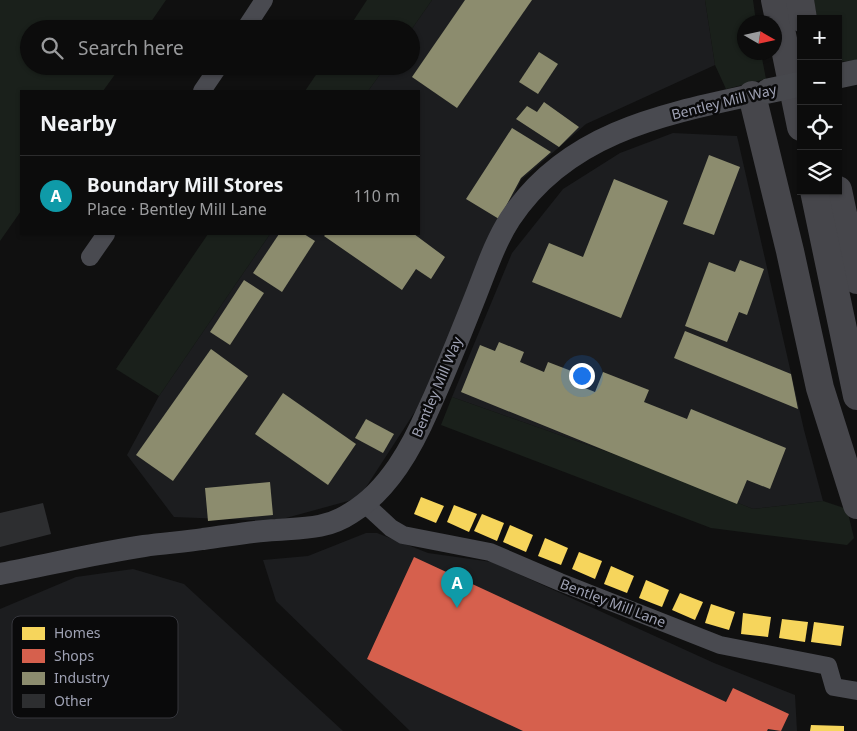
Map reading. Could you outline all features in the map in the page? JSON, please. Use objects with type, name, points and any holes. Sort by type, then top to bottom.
[{"type":"highway","points":[[775,0],[797,107]]},
{"type":"highway","points":[[800,0],[802,15]]},
{"type":"highway","points":[[760,93],[790,251],[820,388],[857,505]]},
{"type":"highway","points":[[815,195],[857,396]]},
{"type":"highway","points":[[839,195],[857,280]]},
{"type":"main road","points":[[842,75],[857,72]]},
{"type":"main road","name":"Bentley Mill Way","points":[[760,93],[797,85]]},
{"type":"street","points":[[251,20],[264,0]]},
{"type":"street","points":[[203,90],[213,75]]},
{"type":"street","name":"Bentley Mill Way","points":[[0,574],[144,546],[276,530],[321,527],[337,522],[365,504],[411,448],[448,366],[492,254],[510,220],[545,177],[564,161],[590,144],[615,132],[700,107],[760,93]]},
{"type":"street","points":[[90,257],[105,235]]},
{"type":"street","name":"Bentley Mill Lane","points":[[365,504],[391,528],[403,535],[490,552],[560,582],[720,645],[828,666],[834,688],[857,691]]},
{"type":"shaded area","points":[[0,0],[166,0],[152,20],[20,20],[20,75],[115,75],[104,90],[20,90],[20,212],[0,241]]},
{"type":"shaded area","points":[[367,0],[432,0],[418,20],[354,20]]},
{"type":"shaded area","points":[[432,0],[705,0],[715,65],[586,124],[521,180],[416,410],[359,498],[275,521],[174,517],[127,455],[159,396],[269,235],[420,235],[420,90],[369,90],[380,75],[420,75],[420,20],[418,20]]},
{"type":"shaded area","points":[[705,0],[753,0],[755,15],[737,15],[737,60],[762,60],[766,79],[726,89],[715,65]]},
{"type":"shaded area","points":[[814,0],[857,0],[857,60],[842,62],[842,15],[816,15]]},
{"type":"shaded area","points":[[316,75],[380,75],[369,90],[306,90]]},
{"type":"shaded area","points":[[673,133],[737,136],[804,430],[823,501],[753,509],[622,457],[452,397],[512,253],[563,189],[620,153]]},
{"type":"shaded area","points":[[207,235],[269,235],[159,396],[116,369]]},
{"type":"shaded area","points":[[452,397],[622,457],[753,509],[823,501],[847,509],[854,538],[847,545],[711,528],[441,425]]},
{"type":"shaded area","points":[[366,533],[377,533],[428,553],[492,562],[714,663],[795,695],[797,731],[410,731],[276,601],[263,560],[308,556]]},
{"type":"shaded area","points":[[133,569],[184,584],[343,731],[0,731],[0,609],[76,577]]},
{"type":"building: Homes","points":[[421,497],[444,506],[436,523],[414,514]]},
{"type":"building: Homes","points":[[454,505],[477,514],[469,532],[447,522]]},
{"type":"building: Homes","points":[[482,514],[504,523],[497,541],[474,531]]},
{"type":"building: Homes","points":[[510,525],[533,535],[526,552],[503,542]]},
{"type":"building: Homes","points":[[545,538],[568,548],[561,565],[538,556]]},
{"type":"building: Homes","points":[[579,552],[602,561],[595,579],[572,569]]},
{"type":"building: Homes","points":[[611,566],[634,576],[627,593],[604,584]]},
{"type":"building: Homes","points":[[646,580],[669,590],[662,607],[639,598]]},
{"type":"building: Homes","points":[[680,593],[703,602],[695,620],[672,610]]},
{"type":"building: Homes","points":[[711,604],[735,612],[729,630],[705,623]]},
{"type":"building: Homes","points":[[743,613],[771,617],[768,637],[741,634]]},
{"type":"building: Homes","points":[[782,619],[808,622],[805,642],[779,638]]},
{"type":"building: Homes","points":[[814,622],[844,626],[841,646],[811,642]]},
{"type":"building: Homes","points":[[811,725],[844,726],[844,731],[810,731]]},
{"type":"building: Shops","points":[[414,557],[726,702],[733,688],[789,714],[781,731],[768,729],[767,731],[523,731],[367,659]]},
{"type":"building: Industry","points":[[465,0],[532,0],[457,108],[412,77],[413,75],[420,75],[420,65]]},
{"type":"building: Industry","points":[[539,52],[558,64],[538,94],[519,82]]},
{"type":"building: Industry","points":[[544,102],[579,127],[559,147],[516,119],[527,106],[537,112]]},
{"type":"building: Industry","points":[[512,128],[551,152],[521,178],[499,219],[466,199]]},
{"type":"building: Industry","points":[[709,155],[740,167],[714,235],[683,224]]},
{"type":"building: Industry","points":[[614,179],[668,201],[621,318],[532,282],[549,243],[583,257]]},
{"type":"building: Industry","points":[[278,235],[306,235],[315,241],[282,292],[253,273]]},
{"type":"building: Industry","points":[[415,235],[445,257],[431,279],[416,269],[402,290],[324,236]]},
{"type":"building: Industry","points":[[740,260],[764,269],[747,315],[739,312],[727,342],[685,326],[709,262],[735,272]]},
{"type":"building: Industry","points":[[244,280],[264,293],[230,345],[210,332]]},
{"type":"building: Industry","points":[[685,331],[791,374],[798,409],[674,358]]},
{"type":"building: Industry","points":[[499,342],[524,352],[520,362],[544,372],[548,362],[574,372],[570,382],[595,392],[603,372],[649,390],[644,402],[687,419],[691,409],[786,448],[770,489],[747,480],[737,504],[461,392],[480,345],[495,351]]},
{"type":"building: Industry","points":[[211,349],[248,376],[173,481],[136,455]]},
{"type":"building: Industry","points":[[283,393],[356,444],[328,485],[255,434]]},
{"type":"building: Industry","points":[[366,419],[394,434],[383,453],[355,438]]},
{"type":"building: Industry","points":[[270,482],[273,515],[208,521],[205,488]]},
{"type":"building: Other","points":[[43,503],[51,534],[0,547],[0,513]]},
{"type":"place","name":"Boundary Mill Stores","points":[[457,608]]}]
